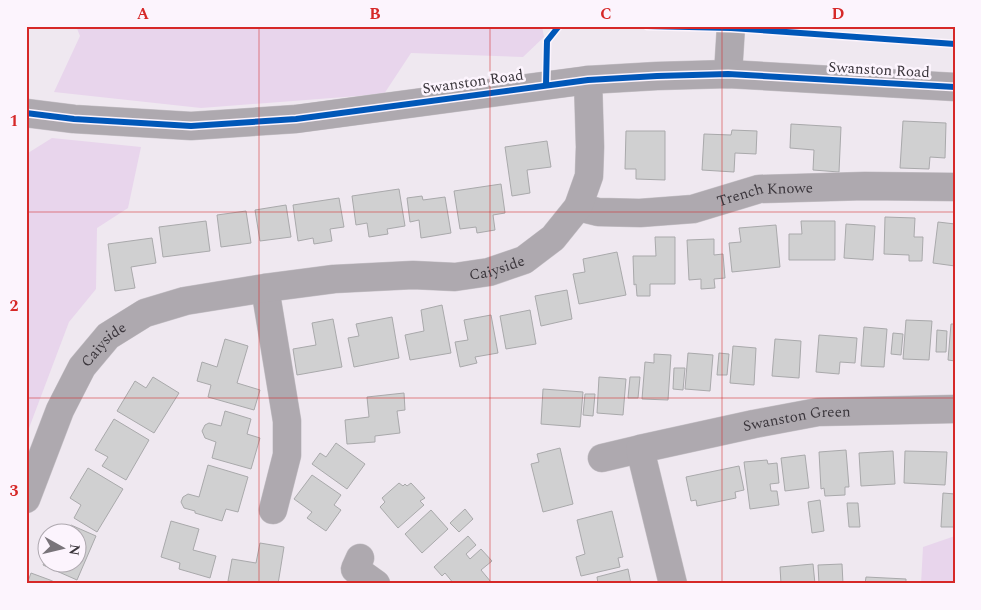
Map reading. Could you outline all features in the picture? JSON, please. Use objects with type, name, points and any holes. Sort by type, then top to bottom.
[{"type":"street","points":[[728,74],[731,26]]},
{"type":"street","name":"Swanston Road","points":[[26,113],[74,119],[191,126],[287,120],[588,80],[728,74],[955,87]]},
{"type":"street","name":"Caiyside","points":[[26,499],[60,410],[82,367],[108,336],[145,313],[185,301],[265,288],[334,279],[413,276],[455,277],[489,272],[524,260],[553,238],[578,207],[589,176],[588,80]]},
{"type":"street","name":"Trench Knowe","points":[[578,207],[598,212],[640,213],[693,209],[759,189],[865,186],[955,187]]},
{"type":"street","points":[[265,288],[287,421],[287,454],[273,510]]},
{"type":"street","name":"Swanston Green","points":[[602,458],[754,424],[818,412],[955,409]]},
{"type":"street","points":[[640,449],[673,584]]},
{"type":"street","points":[[360,558],[355,568],[376,584]]},
{"type":"shaded area","points":[[76,26],[542,26],[544,37],[523,57],[411,53],[384,94],[201,108],[54,92],[80,36]]},
{"type":"shaded area","points":[[52,138],[141,147],[128,208],[97,228],[96,289],[69,322],[26,436],[26,159],[28,153]]},
{"type":"shaded area","points":[[955,536],[955,584],[921,584],[923,547]]},
{"type":"building","points":[[903,121],[946,123],[945,158],[930,157],[929,169],[900,168]]},
{"type":"building","points":[[791,124],[841,127],[839,172],[813,170],[814,150],[790,148]]},
{"type":"building","points":[[732,130],[757,131],[756,154],[735,153],[734,172],[702,170],[704,134],[731,135]]},
{"type":"building","points":[[626,131],[665,131],[665,180],[636,179],[636,169],[625,169]]},
{"type":"building","points":[[547,141],[551,167],[527,170],[530,193],[512,196],[505,147]]},
{"type":"building","points":[[501,184],[505,213],[493,215],[495,230],[477,233],[476,227],[460,229],[454,191]]},
{"type":"building","points":[[399,189],[405,226],[387,229],[388,234],[369,237],[367,223],[356,225],[352,196]]},
{"type":"building","points":[[422,196],[423,200],[445,197],[451,233],[421,238],[419,220],[410,222],[407,198]]},
{"type":"building","points":[[339,198],[344,227],[330,229],[332,241],[314,244],[313,238],[298,241],[293,205]]},
{"type":"building","points":[[286,205],[291,237],[260,241],[255,210]]},
{"type":"building","points":[[246,211],[251,243],[221,247],[217,215]]},
{"type":"building","points":[[885,217],[915,218],[914,237],[923,237],[922,261],[909,261],[909,255],[884,254]]},
{"type":"building","points":[[206,221],[210,251],[163,257],[159,227]]},
{"type":"building","points":[[801,221],[835,221],[835,260],[789,260],[789,234],[802,234]]},
{"type":"building","points":[[938,222],[955,224],[955,266],[933,263]]},
{"type":"building","points":[[846,224],[875,226],[873,260],[844,258]]},
{"type":"building","points":[[776,225],[780,267],[732,272],[729,243],[741,242],[739,228]]},
{"type":"building","points":[[655,237],[675,237],[675,284],[650,284],[650,296],[637,296],[636,284],[634,285],[633,256],[656,256]]},
{"type":"building","points":[[152,238],[156,263],[131,267],[135,288],[115,291],[108,244]]},
{"type":"building","points":[[714,239],[714,255],[723,254],[725,278],[714,279],[715,288],[701,289],[701,279],[689,280],[687,240]]},
{"type":"building","points":[[617,252],[626,295],[579,304],[573,274],[585,272],[583,259]]},
{"type":"building","points":[[567,290],[572,319],[541,326],[535,296]]},
{"type":"building","points":[[442,305],[451,353],[410,360],[405,335],[424,331],[421,310]]},
{"type":"building","points":[[530,310],[536,344],[506,349],[500,316]]},
{"type":"building","points":[[491,315],[498,353],[475,357],[477,363],[460,367],[455,342],[468,340],[464,320]]},
{"type":"building","points":[[392,317],[399,358],[354,367],[348,338],[359,336],[356,324]]},
{"type":"building","points":[[333,319],[342,367],[297,375],[293,349],[316,345],[312,323]]},
{"type":"building","points":[[906,320],[932,321],[929,360],[903,359]]},
{"type":"building","points":[[951,324],[955,324],[955,361],[948,360]]},
{"type":"building","points":[[864,327],[887,329],[884,367],[861,366]]},
{"type":"building","points":[[937,330],[947,331],[946,352],[936,352]]},
{"type":"building","points":[[893,333],[903,334],[901,355],[891,354]]},
{"type":"building","points":[[819,335],[857,338],[855,363],[840,362],[839,374],[816,372]]},
{"type":"building","points":[[225,339],[248,346],[237,383],[260,390],[254,410],[208,397],[211,385],[197,381],[202,362],[217,367]]},
{"type":"building","points":[[775,339],[801,341],[799,378],[772,376]]},
{"type":"building","points":[[733,346],[756,348],[754,385],[730,383]]},
{"type":"building","points":[[688,353],[713,355],[710,391],[685,389]]},
{"type":"building","points":[[719,353],[729,354],[727,375],[717,375]]},
{"type":"building","points":[[654,354],[671,355],[668,400],[642,399],[645,362],[654,363]]},
{"type":"building","points":[[674,368],[685,368],[683,390],[673,389]]},
{"type":"building","points":[[153,377],[179,393],[154,433],[117,411],[135,381],[146,388]]},
{"type":"building","points":[[599,377],[626,379],[623,415],[597,413]]},
{"type":"building","points":[[630,377],[640,377],[638,398],[628,398]]},
{"type":"building","points":[[543,389],[583,392],[580,427],[541,424]]},
{"type":"building","points":[[404,393],[405,410],[397,411],[400,433],[375,436],[375,442],[347,444],[345,420],[369,417],[367,397]]},
{"type":"building","points":[[585,394],[595,394],[593,416],[583,415]]},
{"type":"building","points":[[225,411],[251,419],[247,434],[260,438],[251,469],[212,458],[216,442],[205,438],[202,431],[205,425],[209,423],[221,426]]},
{"type":"building","points":[[114,419],[149,440],[126,480],[102,466],[108,457],[95,450]]},
{"type":"building","points":[[336,443],[365,464],[347,489],[312,464],[320,453],[326,457]]},
{"type":"building","points":[[560,448],[573,504],[543,512],[531,464],[539,462],[537,454]]},
{"type":"building","points":[[846,450],[849,487],[845,487],[845,495],[825,496],[824,488],[821,489],[819,452]]},
{"type":"building","points":[[893,451],[895,484],[861,486],[859,453]]},
{"type":"building","points":[[905,451],[947,452],[945,485],[904,483]]},
{"type":"building","points":[[805,455],[809,488],[785,491],[781,458]]},
{"type":"building","points":[[767,460],[768,464],[777,463],[779,483],[770,484],[771,491],[777,491],[779,505],[750,509],[744,462]]},
{"type":"building","points":[[208,465],[248,477],[238,512],[226,509],[222,521],[184,508],[181,502],[183,497],[188,494],[199,497]]},
{"type":"building","points":[[739,466],[744,490],[735,492],[736,498],[697,506],[696,500],[691,501],[686,477]]},
{"type":"building","points":[[88,468],[123,489],[97,532],[88,527],[88,522],[81,522],[74,518],[81,505],[70,498]]},
{"type":"building","points":[[312,475],[341,495],[334,505],[341,510],[326,531],[307,518],[312,512],[294,499]]},
{"type":"building","points":[[399,483],[407,486],[411,483],[425,498],[420,501],[424,505],[398,528],[380,507],[385,502],[382,498]]},
{"type":"building","points":[[943,493],[955,494],[955,527],[941,527]]},
{"type":"building","points":[[820,500],[824,531],[812,533],[808,502]]},
{"type":"building","points":[[847,503],[858,503],[860,527],[849,527]]},
{"type":"building","points":[[465,509],[473,519],[459,532],[450,523]]},
{"type":"building","points":[[431,510],[448,529],[422,553],[405,534]]},
{"type":"building","points":[[612,511],[623,557],[618,558],[620,567],[581,576],[576,557],[585,554],[577,520]]},
{"type":"building","points":[[171,521],[199,529],[193,550],[216,556],[210,578],[179,569],[180,563],[161,557]]},
{"type":"building","points":[[88,532],[96,536],[88,555]]},
{"type":"building","points":[[468,536],[476,545],[466,554],[470,559],[481,549],[492,561],[481,570],[491,582],[489,584],[454,584],[445,573],[442,576],[434,567]]},
{"type":"building","points":[[260,543],[284,547],[278,584],[247,584],[228,581],[232,559],[256,563]]},
{"type":"building","points":[[813,564],[815,584],[781,584],[780,567]]},
{"type":"building","points":[[842,564],[843,584],[819,584],[818,565]]},
{"type":"building","points":[[628,569],[631,584],[598,584],[597,577]]},
{"type":"building","points":[[59,572],[80,572],[77,580]]},
{"type":"building","points":[[31,573],[50,580],[59,584],[27,584]]},
{"type":"building","points":[[866,577],[906,579],[906,584],[865,584]]},
{"type":"cycle path","points":[[546,85],[547,41],[559,26]]},
{"type":"cycle path","points":[[647,26],[731,28],[955,44]]},
{"type":"cycle path","points":[[26,113],[74,119],[191,126],[296,119],[588,80],[728,74],[955,87]]}]
